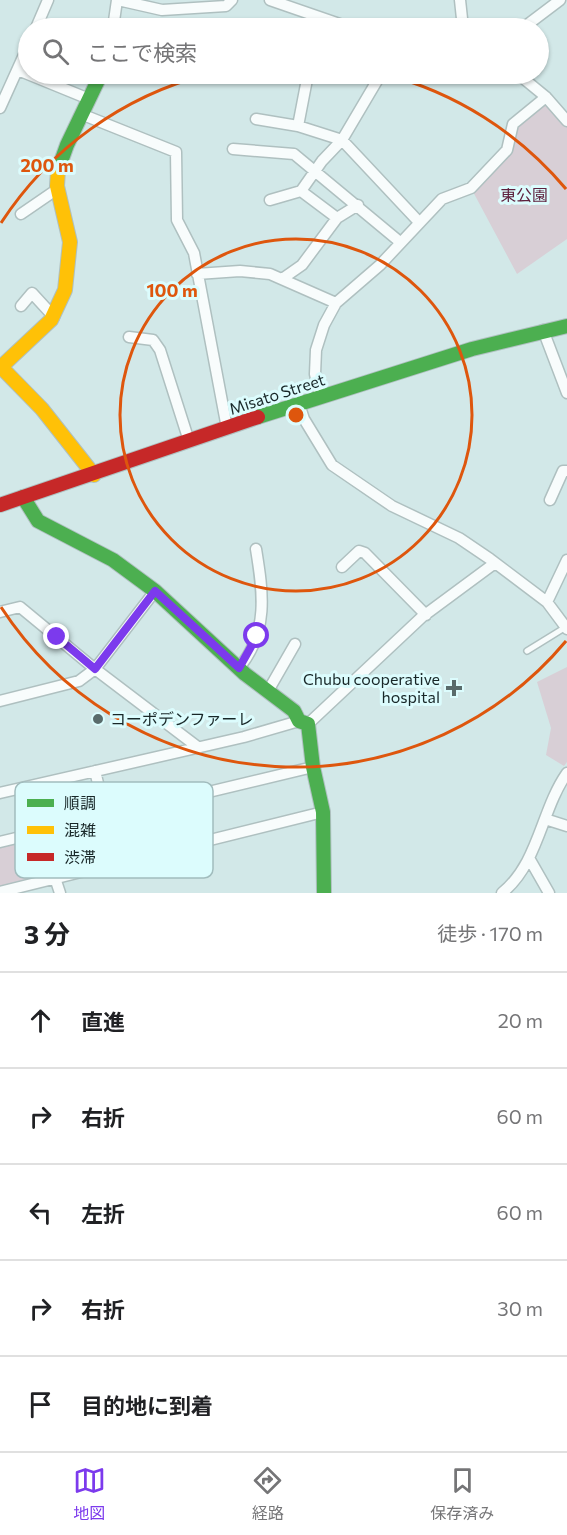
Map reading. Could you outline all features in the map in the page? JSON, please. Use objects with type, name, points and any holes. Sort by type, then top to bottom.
[{"type":"street","points":[[40,18],[48,0]]},
{"type":"street","points":[[114,18],[117,0],[162,10],[226,6],[232,0]]},
{"type":"street","points":[[270,0],[310,18]]},
{"type":"street","points":[[460,0],[462,18]]},
{"type":"street","points":[[536,18],[560,0]]},
{"type":"street","points":[[0,108],[18,69]]},
{"type":"street","points":[[54,84],[89,99]]},
{"type":"street","points":[[94,476],[42,409],[1,366],[54,317],[64,292],[70,263],[69,232],[56,190],[57,171],[63,152],[96,84]]},
{"type":"street","points":[[298,126],[306,84]]},
{"type":"street","points":[[270,200],[301,191],[342,140],[375,84]]},
{"type":"street","points":[[530,84],[550,101],[567,122]]},
{"type":"street","points":[[550,101],[567,108]]},
{"type":"street","points":[[321,397],[315,374],[316,350],[324,325],[336,303],[380,265],[418,221],[442,199],[471,188],[507,150],[513,124],[550,101]]},
{"type":"street","points":[[81,114],[176,152],[177,220],[194,253],[227,428]]},
{"type":"street","points":[[256,119],[298,126],[342,140],[418,221]]},
{"type":"street","points":[[233,148],[294,154],[400,242]]},
{"type":"street","points":[[21,214],[56,190]]},
{"type":"street","points":[[301,191],[337,218]]},
{"type":"street","points":[[282,279],[302,265],[337,218],[358,206]]},
{"type":"street","points":[[197,274],[240,271],[270,274],[336,303]]},
{"type":"street","points":[[21,306],[32,293],[54,317]]},
{"type":"street","name":"Misato Street","points":[[0,505],[94,476],[227,428],[483,345],[567,326]]},
{"type":"street","points":[[543,330],[567,393]]},
{"type":"street","points":[[129,337],[153,340],[160,350],[189,441]]},
{"type":"street","points":[[299,404],[304,419],[332,465],[392,506],[459,537],[547,602],[566,628]]},
{"type":"street","points":[[550,500],[563,471],[567,471]]},
{"type":"street","points":[[23,497],[38,521],[77,539],[113,560],[155,591],[239,668],[294,711],[304,723],[323,812],[324,893]]},
{"type":"street","points":[[239,668],[257,636],[264,600],[256,549]]},
{"type":"street","points":[[342,567],[359,551],[366,553],[426,615]]},
{"type":"street","points":[[547,602],[567,560]]},
{"type":"street","points":[[50,782],[304,723],[426,615],[495,563]]},
{"type":"street","points":[[0,701],[79,681],[95,669],[155,591]]},
{"type":"street","points":[[0,612],[20,607],[95,669],[199,748]]},
{"type":"street","points":[[268,692],[295,645]]},
{"type":"street","points":[[213,791],[313,767]]},
{"type":"street","points":[[95,771],[98,782]]},
{"type":"street","points":[[502,893],[511,886],[529,858],[567,772]]},
{"type":"street","points":[[0,794],[15,790]]},
{"type":"street","points":[[213,839],[323,812]]},
{"type":"street","points":[[545,819],[567,826]]},
{"type":"street","points":[[0,842],[15,838]]},
{"type":"street","points":[[529,858],[549,893]]},
{"type":"street","points":[[7,891],[56,878],[60,893]]},
{"type":"lane","points":[[527,651],[566,628]]},
{"type":"green space","name":"東公園","points":[[546,97],[567,121],[567,239],[517,274],[471,188],[507,150],[513,124]]},
{"type":"green space","points":[[567,667],[567,762],[564,766],[546,755],[551,728],[537,682]]},
{"type":"green space","points":[[15,838],[15,878],[52,878],[0,892],[0,842]]},
{"type":"traffic: fast","points":[[58,170],[67,145],[96,84]]},
{"type":"traffic: fast","points":[[258,417],[472,349],[567,326]]},
{"type":"traffic: fast","points":[[23,497],[38,521],[113,560],[155,591],[245,674],[294,711],[299,721],[308,724],[313,767],[323,812],[324,893]]},
{"type":"traffic: slow","points":[[58,170],[57,186],[70,242],[65,290],[51,320],[1,367],[42,409],[94,475]]},
{"type":"traffic: jam","points":[[0,505],[258,417]]},
{"type":"place","name":"Chubu cooperative hospital","points":[[454,688]]},
{"type":"place","name":"コーポデンファーレ","points":[[98,719]]},
{"type":"route","points":[[57,637],[95,669],[155,591],[239,668],[245,662],[257,636]]}]
